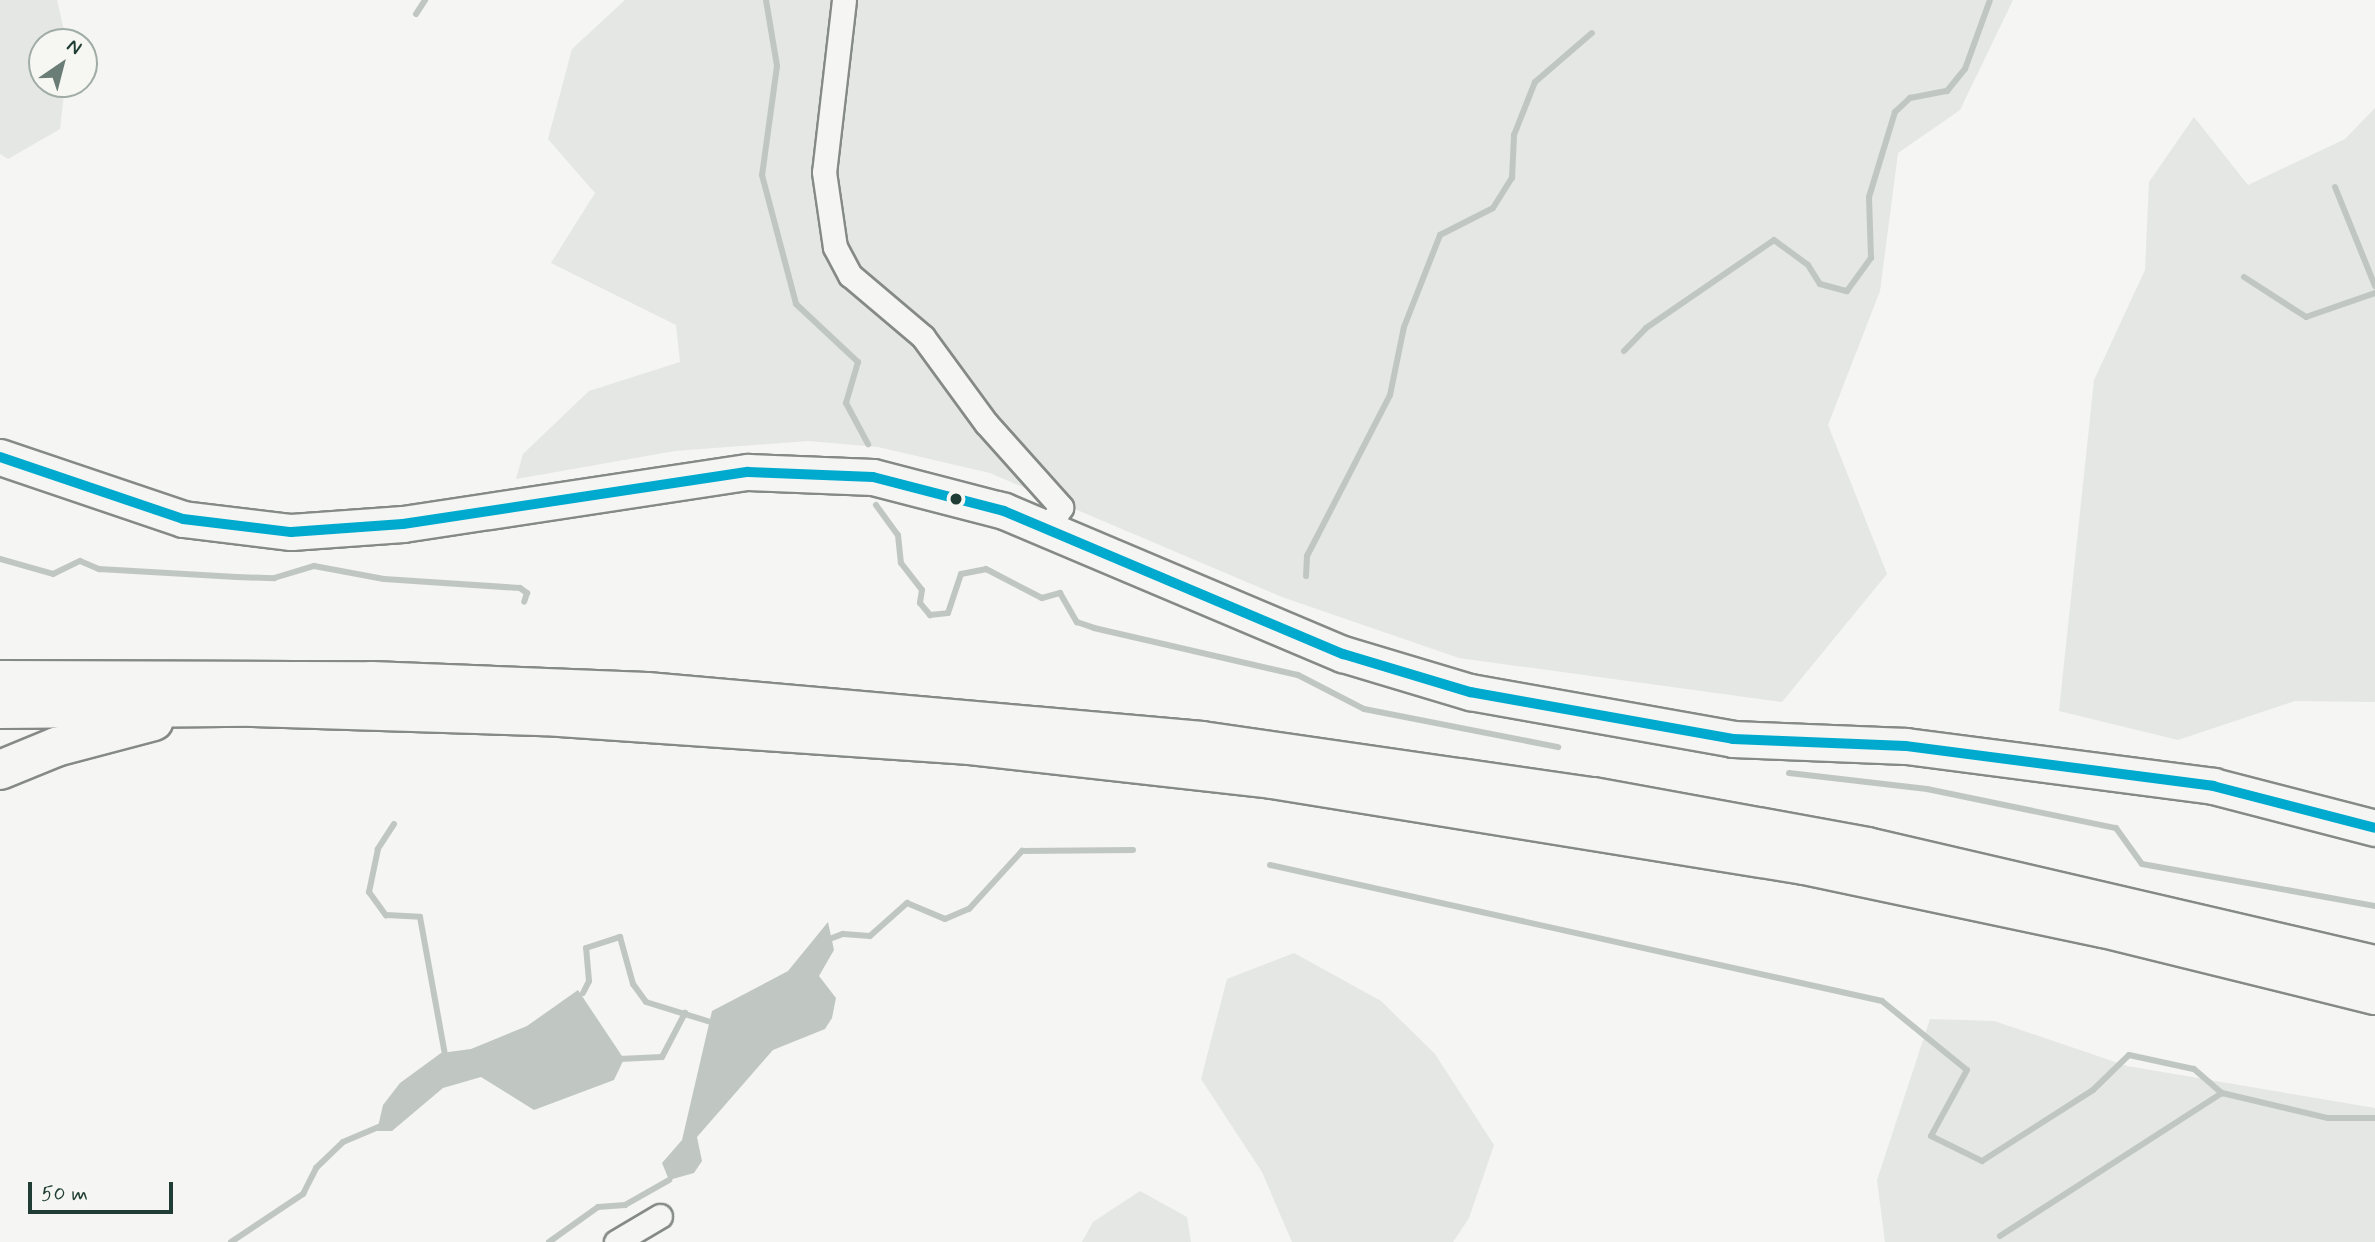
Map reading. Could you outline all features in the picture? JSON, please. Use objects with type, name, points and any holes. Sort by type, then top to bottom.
[{"type":"highway","points":[[0,654],[85,679]]},
{"type":"highway","points":[[0,680],[85,679],[648,692],[1202,741],[1581,795],[1867,847],[2375,965]]},
{"type":"highway","points":[[0,709],[203,707],[734,727],[1272,779],[1804,864],[2104,928],[2375,995]]},
{"type":"highway","points":[[0,770],[56,747],[203,707]]},
{"type":"main road","points":[[0,457],[183,519],[256,530],[404,524],[793,470],[916,484],[1055,518],[1377,666],[1470,692],[1668,731],[1906,746],[2123,773],[2278,798],[2375,828]]},
{"type":"street","points":[[844,0],[824,172],[835,247],[850,275],[911,323],[1055,518]]},
{"type":"street","points":[[616,1242],[660,1216]]},
{"type":"shaded area","points":[[0,0],[57,0],[63,28],[28,28],[28,98],[63,98],[60,129],[8,159],[0,154]]},
{"type":"shaded area","points":[[625,0],[2013,0],[1960,110],[1898,153],[1880,291],[1828,425],[1887,574],[1782,702],[1459,658],[1282,597],[990,473],[878,447],[808,441],[675,451],[516,479],[523,454],[589,391],[680,362],[676,325],[551,263],[595,193],[548,139],[572,49]]},
{"type":"shaded area","points":[[2375,108],[2375,702],[2295,701],[2178,740],[2059,711],[2094,380],[2145,270],[2149,182],[2194,117],[2248,185],[2345,139]]},
{"type":"shaded area","points":[[828,922],[834,950],[819,976],[836,998],[832,1018],[825,1029],[773,1050],[697,1137],[702,1161],[694,1173],[669,1180],[662,1163],[682,1140],[712,1011],[788,971]]},
{"type":"shaded area","points":[[1294,953],[1381,1001],[1435,1054],[1494,1145],[1469,1218],[1453,1242],[1292,1242],[1262,1172],[1201,1079],[1227,979]]},
{"type":"shaded area","points":[[578,990],[624,1059],[614,1080],[534,1110],[481,1077],[443,1088],[392,1131],[377,1131],[383,1105],[400,1083],[441,1053],[471,1049],[527,1026]]},
{"type":"shaded area","points":[[1930,1019],[1994,1021],[2127,1066],[2375,1108],[2375,1242],[1885,1242],[1877,1180]]},
{"type":"shaded area","points":[[1140,1191],[1187,1217],[1191,1242],[1082,1242],[1093,1222]]},
{"type":"waterway","points":[[416,14],[425,0]]},
{"type":"waterway","points":[[766,0],[777,66],[762,175],[796,304],[858,362],[846,403],[868,444]]},
{"type":"waterway","points":[[1624,351],[1646,328],[1774,240],[1808,265],[1820,284],[1847,291],[1871,258],[1869,197],[1895,112],[1910,98],[1947,91],[1965,69],[1990,0]]},
{"type":"waterway","points":[[1306,576],[1307,556],[1390,395],[1404,327],[1440,235],[1493,208],[1512,178],[1514,135],[1535,82],[1592,33]]},
{"type":"waterway","points":[[2335,187],[2375,286]]},
{"type":"waterway","points":[[2244,277],[2306,317],[2375,293]]},
{"type":"waterway","points":[[876,505],[898,535],[901,563],[922,590],[920,603],[930,615],[948,613],[961,574],[986,569],[1042,598],[1060,593],[1077,622],[1094,628],[1298,675],[1364,709],[1558,747]]},
{"type":"waterway","points":[[0,559],[53,574],[80,561],[99,569],[274,578],[314,566],[384,579],[520,588],[527,593],[524,602]]},
{"type":"waterway","points":[[1789,773],[1927,789],[2116,828],[2142,864],[2375,906]]},
{"type":"waterway","points":[[394,824],[378,849],[369,892],[386,915],[420,917],[446,1060]]},
{"type":"waterway","points":[[827,940],[843,934],[870,936],[907,903],[945,919],[969,909],[1022,851],[1133,850]]},
{"type":"waterway","points":[[1270,865],[1882,1001],[1967,1070],[1931,1136],[1982,1161],[2093,1090],[2129,1055],[2194,1069],[2222,1093],[2328,1118],[2375,1118]]},
{"type":"waterway","points":[[583,993],[589,981],[586,948],[620,937],[633,984],[646,1002],[714,1023]]},
{"type":"waterway","points":[[619,1059],[662,1057],[685,1013]]},
{"type":"waterway","points":[[2000,1236],[2222,1093]]},
{"type":"waterway","points":[[231,1242],[303,1194],[316,1168],[343,1142],[383,1125]]},
{"type":"waterway","points":[[549,1242],[598,1207],[625,1205],[669,1180]]},
{"type":"transit line","points":[[0,457],[183,519],[291,532],[403,524],[748,472],[873,477],[1004,511],[1343,654],[1470,692],[1733,739],[1906,746],[2213,786],[2375,828]]}]
